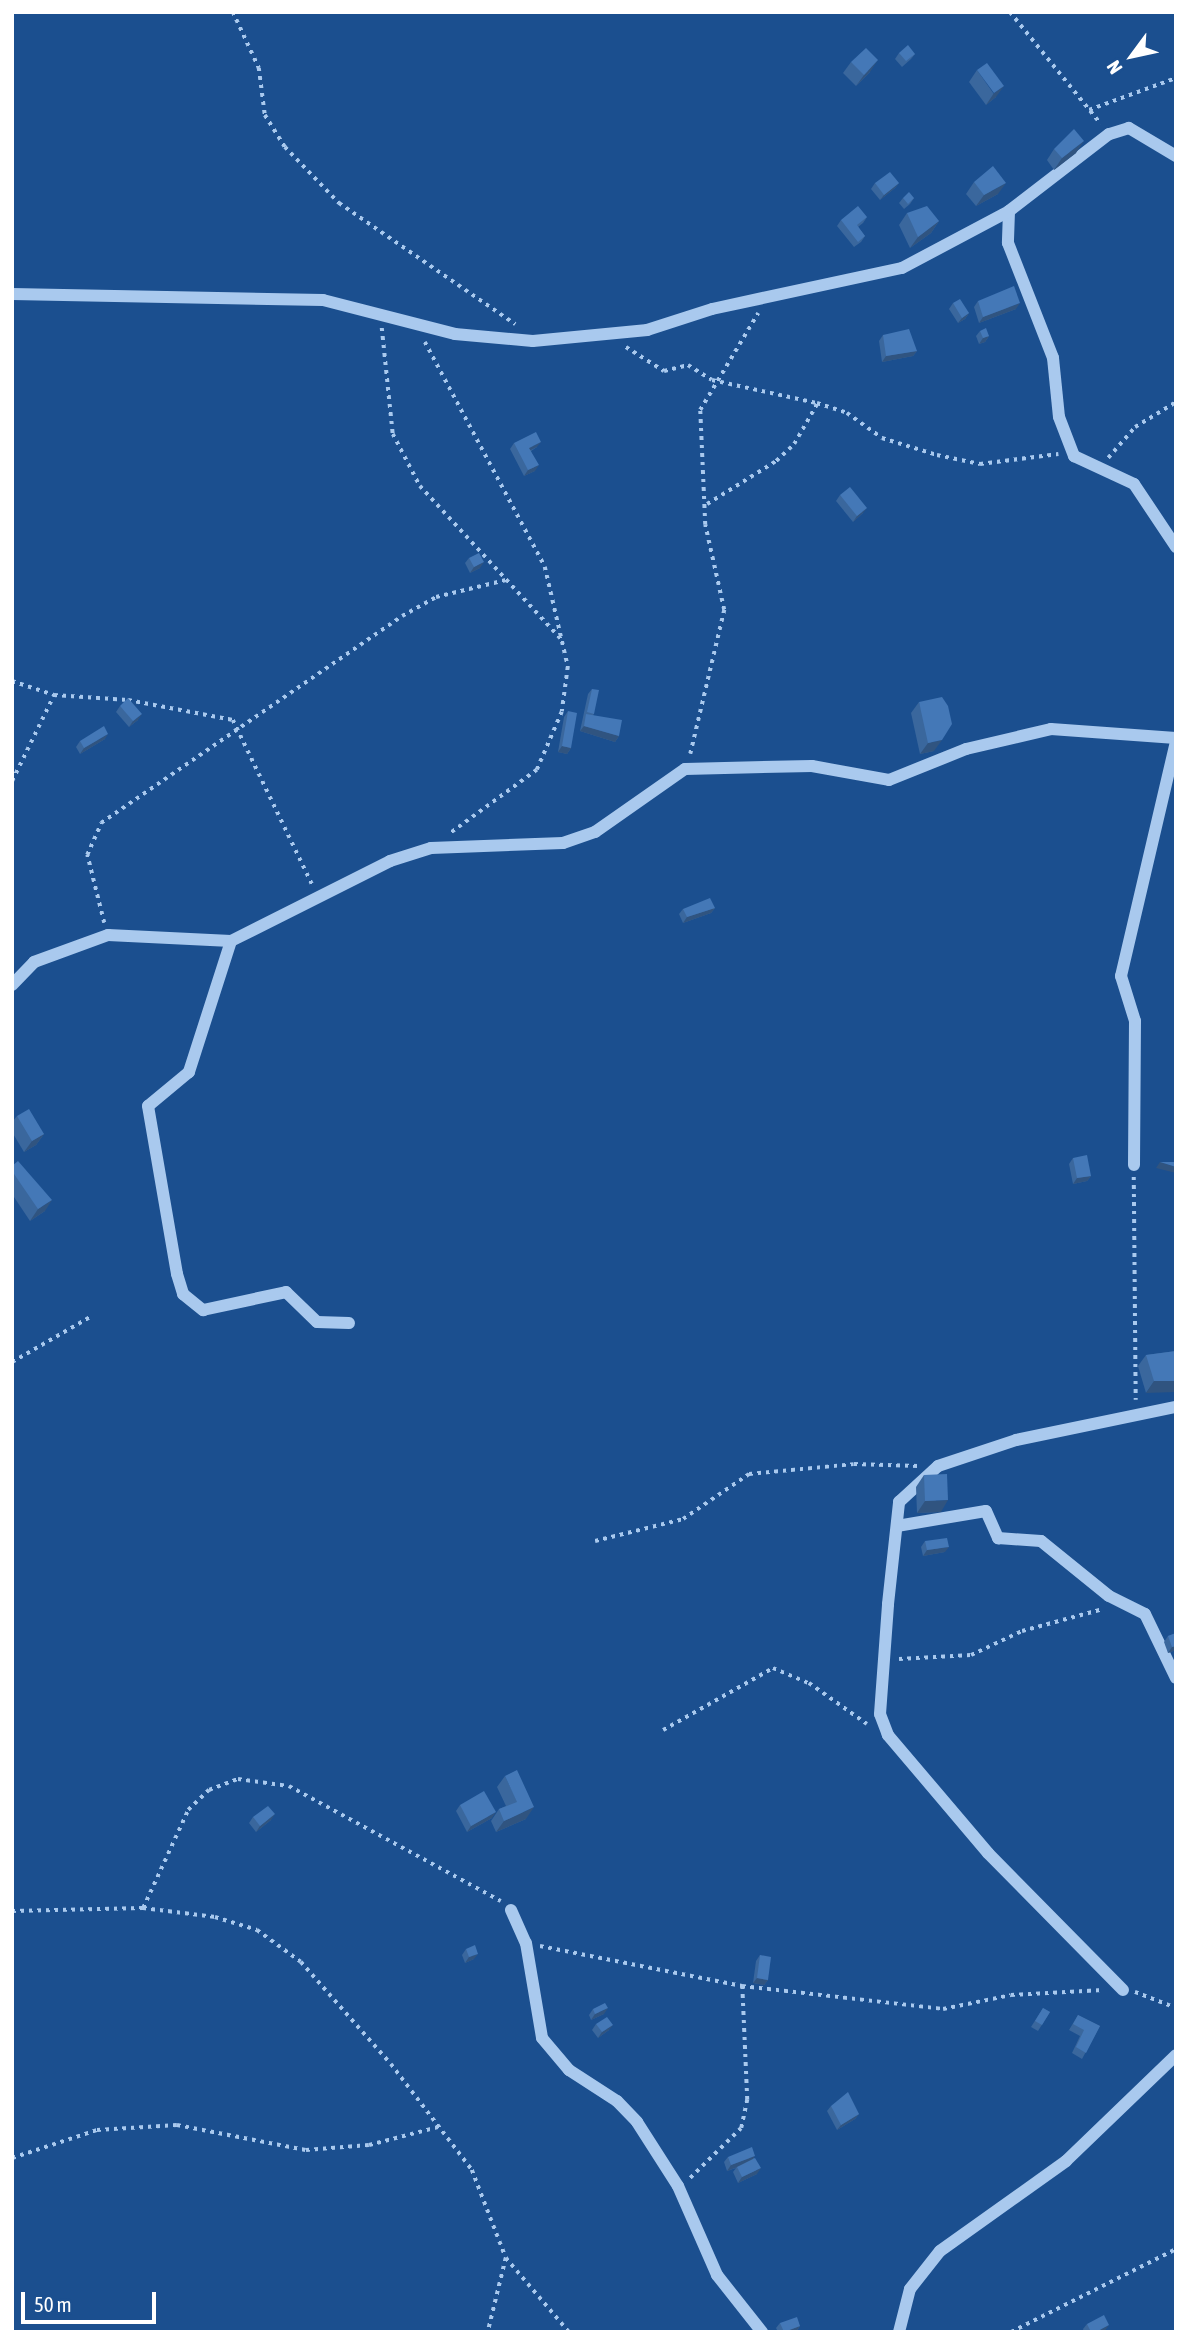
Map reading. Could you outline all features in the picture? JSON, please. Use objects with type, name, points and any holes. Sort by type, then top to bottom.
[{"type":"street","points":[[12,294],[323,300],[416,325],[497,341],[533,341],[647,330],[765,298],[902,268],[1009,211],[1109,134],[1129,128],[1176,156]]},
{"type":"street","points":[[1009,211],[1008,243],[1053,358],[1059,417],[1074,456],[1134,484],[1176,547]]},
{"type":"street","points":[[12,985],[34,962],[108,935],[231,941],[317,895],[431,848],[564,843],[595,832],[685,769],[812,766],[889,780],[966,749],[1051,729],[1176,740],[1121,975],[1135,1021],[1133,1165]]},
{"type":"street","points":[[231,941],[189,1072],[148,1106],[177,1274],[183,1293],[203,1310],[286,1292],[317,1322],[349,1323]]},
{"type":"street","points":[[1124,1990],[988,1853],[888,1735],[880,1714],[884,1660],[899,1502],[938,1466],[1016,1440],[1176,1407]]},
{"type":"street","points":[[897,1526],[986,1511],[998,1538],[1041,1541],[1121,1602],[1145,1614],[1176,1678]]},
{"type":"street","points":[[511,1910],[526,1943],[542,2038],[569,2070],[617,2101],[678,2186],[717,2274],[762,2332]]},
{"type":"street","points":[[899,2332],[910,2289],[940,2251],[1066,2161],[1176,2056]]},
{"type":"path","points":[[233,12],[259,68],[265,115],[292,154],[339,203],[413,259],[492,303],[533,341]]},
{"type":"path","points":[[1010,12],[1109,134]]},
{"type":"path","points":[[1089,110],[1176,78]]},
{"type":"path","points":[[685,769],[712,682],[724,610],[707,536],[707,504],[698,426],[712,380],[765,298]]},
{"type":"path","points":[[381,316],[398,445],[436,508],[562,639]]},
{"type":"path","points":[[416,325],[528,530],[554,595],[562,639],[565,695],[548,753],[523,783],[431,848]]},
{"type":"path","points":[[609,333],[664,371],[688,365],[712,380],[817,403],[847,413],[882,438],[980,464],[1074,456]]},
{"type":"path","points":[[1101,468],[1135,427],[1176,402]]},
{"type":"path","points":[[707,504],[776,461],[817,403]]},
{"type":"path","points":[[108,935],[93,888],[89,841],[101,823],[401,615],[436,597],[506,580]]},
{"type":"path","points":[[12,681],[54,695],[198,710],[241,726],[317,895]]},
{"type":"path","points":[[12,781],[54,695]]},
{"type":"path","points":[[1133,1165],[1136,1416]]},
{"type":"path","points":[[12,1362],[90,1317]]},
{"type":"path","points":[[594,1541],[683,1518],[749,1474],[853,1464],[938,1466]]},
{"type":"path","points":[[884,1660],[971,1655],[1021,1631],[1121,1602]]},
{"type":"path","points":[[663,1730],[773,1668],[809,1683],[888,1735]]},
{"type":"path","points":[[144,1908],[188,1810],[209,1790],[238,1779],[289,1786],[378,1839],[489,1892],[511,1910]]},
{"type":"path","points":[[12,1911],[144,1908],[257,1930],[301,1962],[472,2170],[506,2258],[569,2332]]},
{"type":"path","points":[[526,1943],[742,1986],[943,2009],[1011,1996],[1124,1990],[1176,2008]]},
{"type":"path","points":[[678,2186],[718,2156],[741,2128],[747,2100],[742,1986]]},
{"type":"path","points":[[12,2158],[97,2130],[177,2125],[306,2150],[369,2145],[438,2127]]},
{"type":"path","points":[[1011,2332],[1176,2249]]},
{"type":"path","points":[[488,2332],[506,2258]]},
{"type":"building","points":[[908,45],[915,54],[906,61],[899,53]]},
{"type":"building","points":[[866,48],[878,60],[864,75],[851,62]]},
{"type":"building","points":[[987,63],[1004,86],[994,93],[977,70]]},
{"type":"building","points":[[1074,129],[1084,141],[1062,158],[1054,149]]},
{"type":"building","points":[[993,166],[1006,183],[984,195],[974,182]]},
{"type":"building","points":[[890,172],[899,183],[884,195],[875,183]]},
{"type":"building","points":[[909,192],[914,198],[908,204],[903,198]]},
{"type":"building","points":[[858,206],[867,217],[857,225],[865,236],[858,242],[841,220]]},
{"type":"building","points":[[927,206],[939,221],[918,237],[907,213]]},
{"type":"building","points":[[1014,286],[1020,303],[983,317],[978,301]]},
{"type":"building","points":[[960,299],[969,313],[962,318],[953,303]]},
{"type":"building","points":[[986,328],[989,336],[983,338],[980,331]]},
{"type":"building","points":[[909,329],[917,351],[886,356],[883,335]]},
{"type":"building","points":[[536,432],[541,442],[529,448],[539,465],[528,470],[514,443]]},
{"type":"building","points":[[850,487],[867,508],[857,516],[840,495]]},
{"type":"building","points":[[479,553],[484,562],[474,567],[469,558]]},
{"type":"building","points":[[592,689],[599,690],[594,714],[587,712]]},
{"type":"building","points":[[942,697],[948,706],[952,724],[942,740],[928,743],[919,702]]},
{"type":"building","points":[[128,698],[142,714],[133,721],[120,706]]},
{"type":"building","points":[[568,711],[577,713],[571,748],[562,746]]},
{"type":"building","points":[[586,714],[622,720],[619,736],[584,726]]},
{"type":"building","points":[[104,726],[108,734],[84,748],[80,741]]},
{"type":"building","points":[[710,898],[715,908],[687,917],[683,909]]},
{"type":"building","points":[[29,1109],[44,1134],[32,1141],[17,1116]]},
{"type":"building","points":[[1087,1155],[1091,1176],[1077,1178],[1073,1158]]},
{"type":"building","points":[[18,1161],[52,1200],[38,1209],[12,1171],[12,1166]]},
{"type":"building","points":[[1160,1162],[1176,1162],[1176,1167]]},
{"type":"building","points":[[1176,1351],[1176,1381],[1154,1381],[1146,1355]]},
{"type":"building","points":[[947,1474],[948,1500],[925,1501],[924,1475]]},
{"type":"building","points":[[947,1538],[949,1547],[927,1550],[925,1541]]},
{"type":"building","points":[[1176,1633],[1176,1646],[1172,1647],[1168,1636]]},
{"type":"building","points":[[517,1770],[534,1807],[504,1821],[499,1809],[517,1802],[505,1776]]},
{"type":"building","points":[[484,1791],[496,1812],[471,1826],[460,1805]]},
{"type":"building","points":[[268,1806],[275,1814],[260,1826],[253,1817]]},
{"type":"building","points":[[475,1945],[478,1954],[469,1957],[466,1949]]},
{"type":"building","points":[[760,1955],[771,1957],[768,1980],[757,1978]]},
{"type":"building","points":[[605,2003],[608,2008],[595,2014],[593,2009]]},
{"type":"building","points":[[1043,2008],[1050,2012],[1042,2025],[1035,2021]]},
{"type":"building","points":[[1078,2015],[1100,2026],[1086,2053],[1076,2047],[1084,2030],[1073,2024]]},
{"type":"building","points":[[607,2017],[613,2025],[602,2032],[596,2024]]},
{"type":"building","points":[[848,2092],[859,2114],[841,2125],[831,2106]]},
{"type":"building","points":[[752,2147],[755,2156],[731,2165],[728,2157]]},
{"type":"building","points":[[755,2158],[761,2168],[742,2177],[737,2167]]},
{"type":"building","points":[[1104,2315],[1109,2325],[1091,2332],[1087,2324]]},
{"type":"building","points":[[797,2317],[800,2326],[784,2332],[780,2323]]}]
